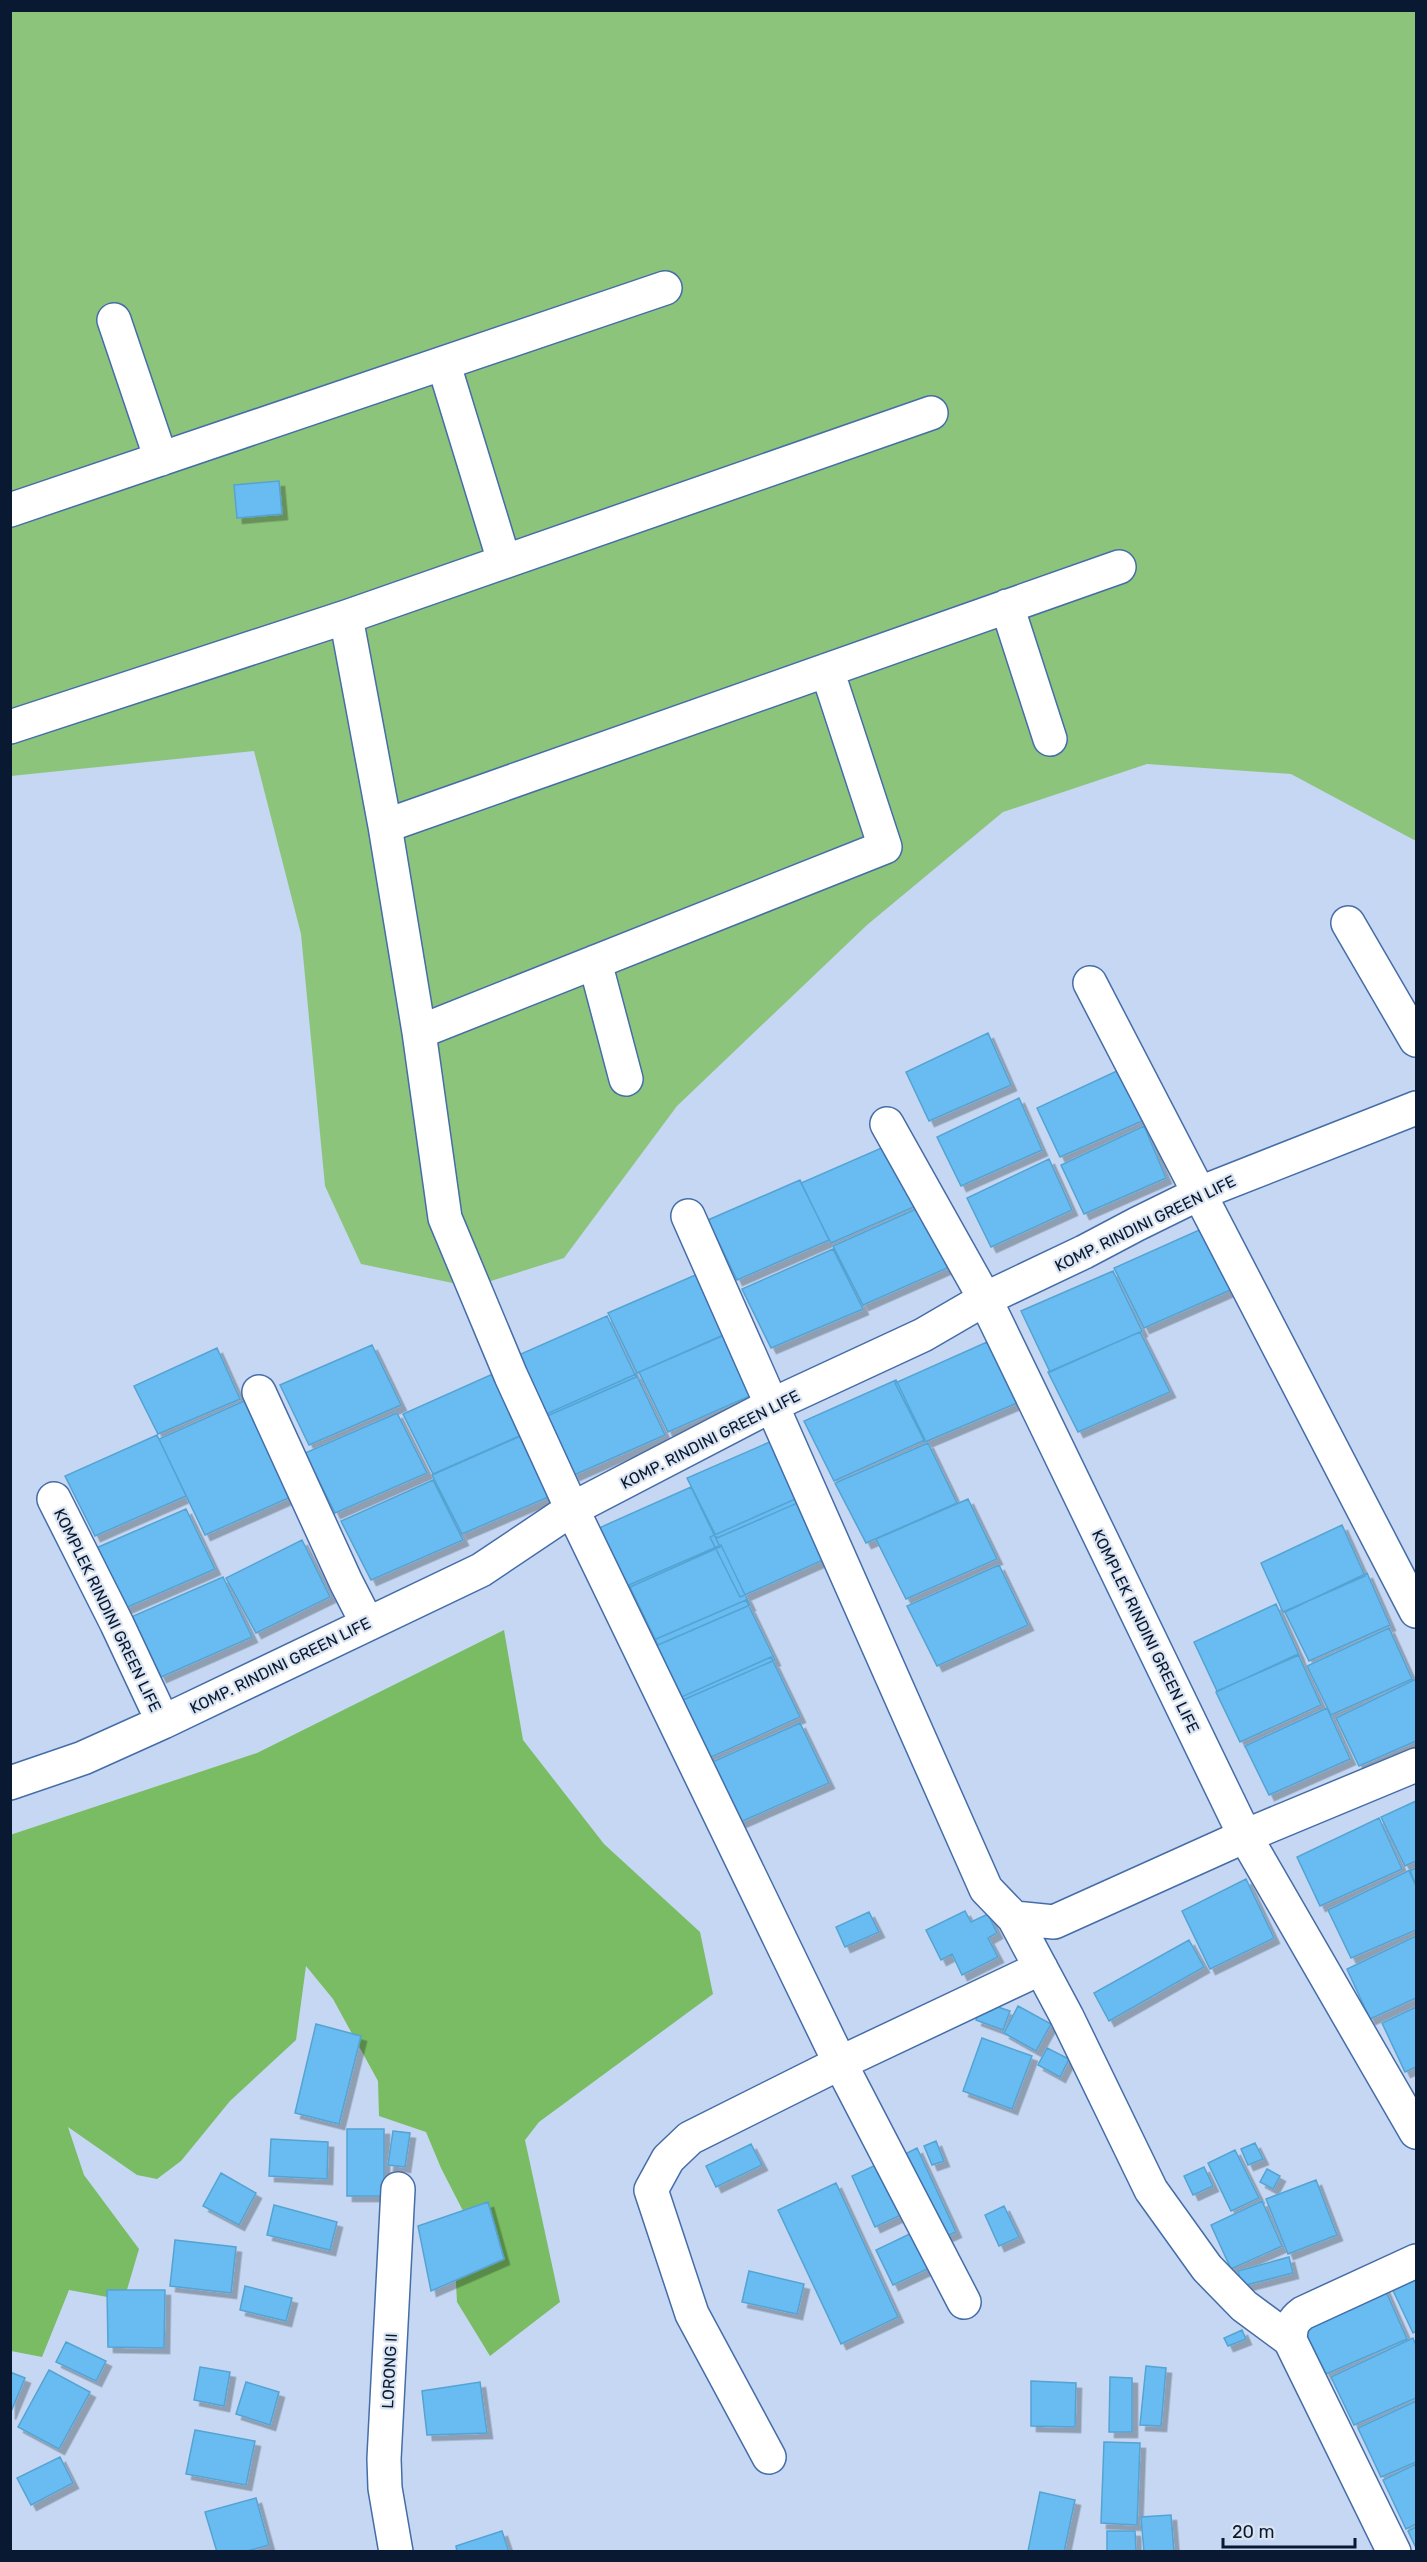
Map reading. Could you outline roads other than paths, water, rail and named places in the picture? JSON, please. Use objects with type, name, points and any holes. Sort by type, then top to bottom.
[{"type":"street","points":[[10,510],[444,365],[665,288]]},
{"type":"street","points":[[114,320],[161,459]]},
{"type":"street","points":[[444,365],[504,561]]},
{"type":"street","points":[[10,727],[346,617],[930,413]]},
{"type":"street","points":[[385,826],[1119,567]]},
{"type":"street","points":[[1007,606],[1050,739]]},
{"type":"street","points":[[346,617],[385,826],[419,1032],[445,1218],[511,1377],[572,1509],[840,2063],[964,2302]]},
{"type":"street","points":[[419,1032],[885,847],[827,670]]},
{"type":"street","points":[[1348,923],[1416,1040]]},
{"type":"street","points":[[595,962],[626,1079]]},
{"type":"street","points":[[1090,983],[1416,1611]]},
{"type":"street","name":"KOMP. RINDINI GREEN LIFE","points":[[10,1784],[83,1758],[163,1722],[481,1570],[572,1509],[772,1405],[922,1335],[985,1299],[1200,1193],[1416,1108]]},
{"type":"street","name":"KOMPLEK RINDINI GREEN LIFE","points":[[887,1124],[985,1299],[1245,1836],[1416,2132]]},
{"type":"street","points":[[688,1216],[986,1889],[1014,1918],[1147,2181],[1168,2215],[1207,2268],[1244,2306],[1290,2340],[1394,2552]]},
{"type":"street","points":[[259,1392],[367,1623]]},
{"type":"street","name":"KOMPLEK RINDINI GREEN LIFE","points":[[54,1499],[163,1722]]},
{"type":"street","points":[[1014,1918],[1054,1922],[1245,1836],[1416,1764]]},
{"type":"street","points":[[769,2457],[692,2314],[651,2190],[668,2159],[690,2138],[840,2063],[1041,1968]]},
{"type":"street","name":"LORONG II","points":[[396,2552],[385,2488],[384,2459],[398,2189]]},
{"type":"street","points":[[1290,2340],[1291,2325],[1303,2313],[1416,2261]]}]
